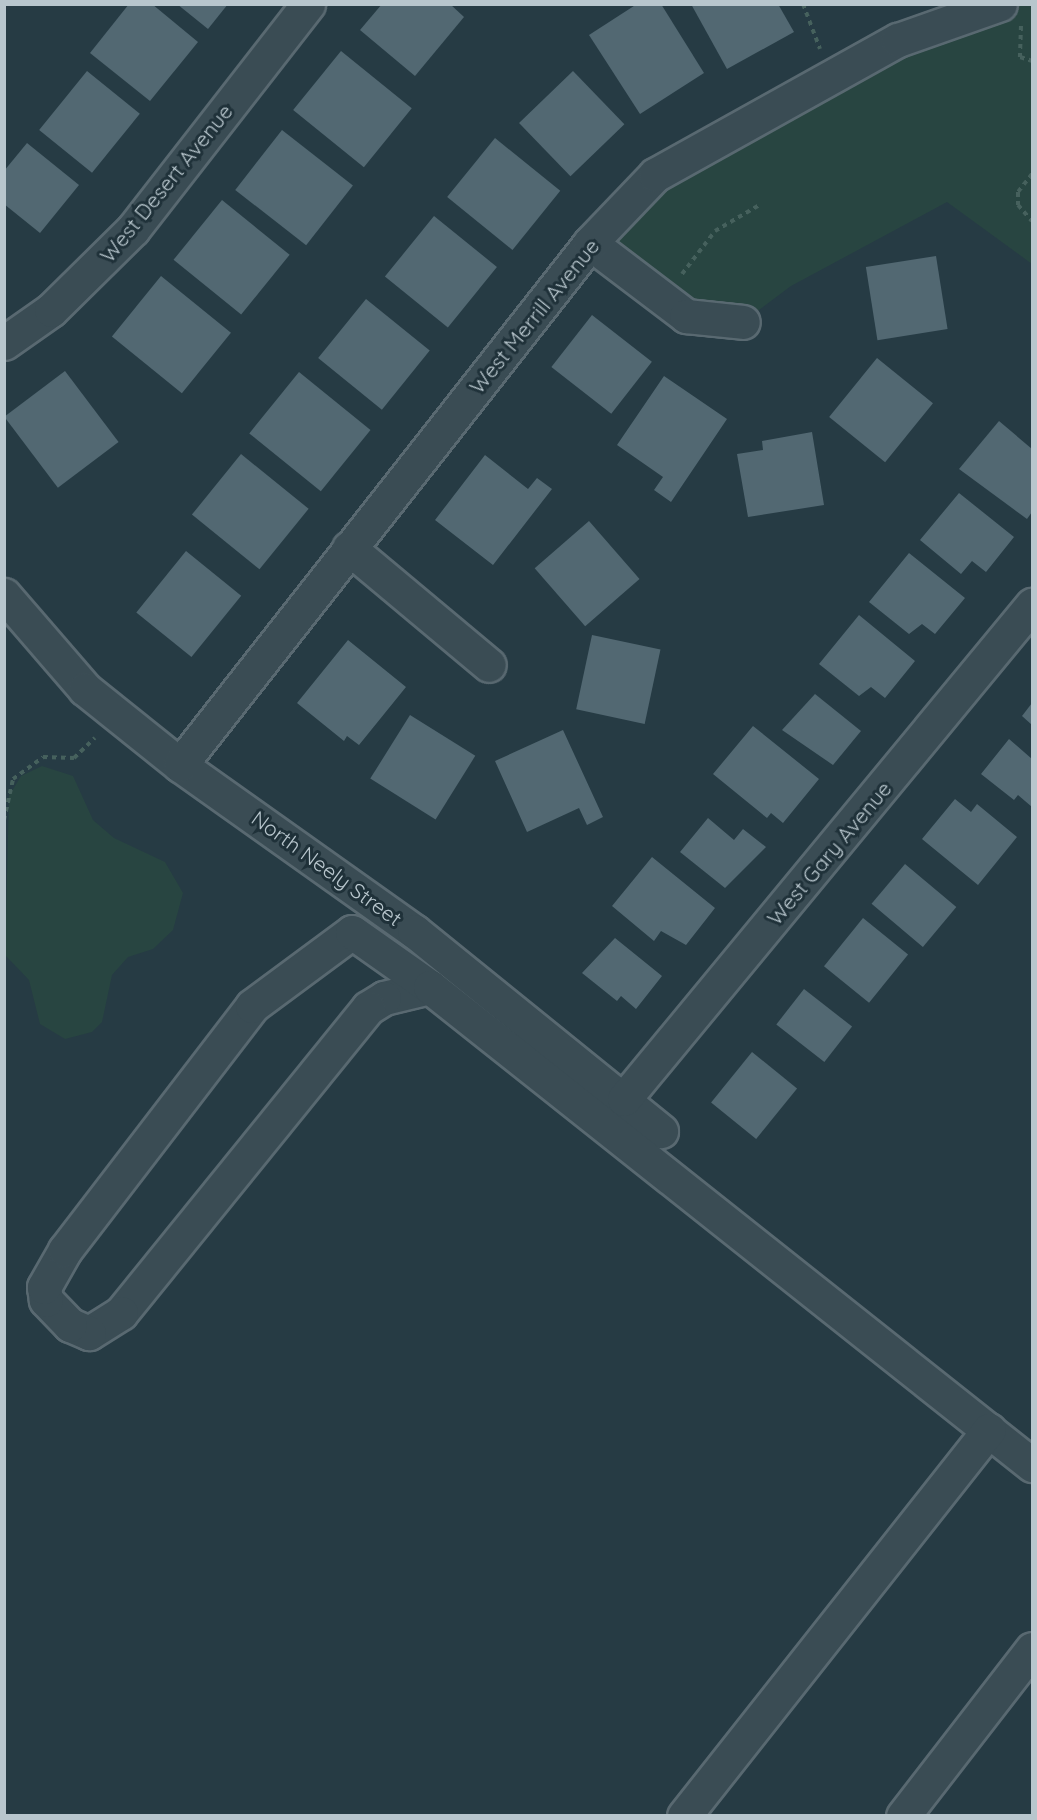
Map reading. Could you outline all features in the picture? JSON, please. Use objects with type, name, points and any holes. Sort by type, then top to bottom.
[{"type":"street","name":"West Desert Avenue","points":[[4,343],[51,310],[133,229],[308,4]]},
{"type":"street","name":"West Merrill Avenue","points":[[180,765],[348,548],[590,243],[655,175],[898,40],[1011,9]]},
{"type":"street","points":[[590,243],[686,316],[743,322]]},
{"type":"street","points":[[348,548],[489,665]]},
{"type":"street","name":"North Neely Street","points":[[4,595],[85,689],[180,765],[386,910],[661,1131]]},
{"type":"street","name":"West Gary Avenue","points":[[624,1099],[1032,605]]},
{"type":"street","points":[[430,987],[384,998],[368,1008],[121,1313],[89,1333],[70,1325],[46,1300],[44,1287],[65,1250],[252,1006],[352,932],[430,987],[1032,1465]]},
{"type":"street","points":[[684,1815],[988,1430]]},
{"type":"street","points":[[903,1815],[1032,1649]]},
{"type":"path","points":[[803,4],[831,76]]},
{"type":"path","points":[[1011,9],[1020,57],[1032,61]]},
{"type":"path","points":[[1032,174],[1018,192],[1018,205],[1032,221]]},
{"type":"path","points":[[662,297],[715,231],[761,204]]},
{"type":"path","points":[[4,820],[13,779],[43,757],[74,758],[115,713]]},
{"type":"green space","points":[[1000,5],[1032,5],[1032,264],[947,202],[791,286],[743,322],[686,316],[590,243],[655,175]]},
{"type":"green space","points":[[42,766],[73,776],[93,820],[114,838],[165,862],[183,893],[173,930],[153,949],[128,957],[112,975],[102,1022],[92,1032],[65,1039],[40,1024],[29,980],[5,955],[9,796],[21,776]]},
{"type":"building","points":[[129,4],[152,4],[198,42],[150,101],[90,53]]},
{"type":"building","points":[[177,4],[228,4],[208,29]]},
{"type":"building","points":[[382,4],[450,4],[464,17],[415,76],[360,30]]},
{"type":"building","points":[[637,4],[661,4],[704,73],[640,114],[589,35]]},
{"type":"building","points":[[691,4],[778,4],[794,32],[727,69]]},
{"type":"building","points":[[341,51],[412,108],[364,167],[293,110]]},
{"type":"building","points":[[87,71],[140,114],[92,173],[39,130]]},
{"type":"building","points":[[573,71],[624,124],[570,176],[519,123]]},
{"type":"building","points":[[282,130],[353,185],[306,245],[235,190]]},
{"type":"building","points":[[495,138],[560,191],[512,250],[447,197]]},
{"type":"building","points":[[27,143],[79,185],[40,233],[4,204],[4,171]]},
{"type":"building","points":[[222,200],[290,255],[241,315],[174,260]]},
{"type":"building","points":[[434,216],[497,267],[448,328],[385,277]]},
{"type":"building","points":[[936,256],[948,329],[877,340],[866,267]]},
{"type":"building","points":[[161,276],[231,333],[182,393],[112,337]]},
{"type":"building","points":[[366,299],[430,351],[382,410],[318,358]]},
{"type":"building","points":[[592,315],[652,362],[611,414],[551,367]]},
{"type":"building","points":[[877,358],[933,403],[885,462],[829,417]]},
{"type":"building","points":[[65,371],[119,442],[58,488],[4,417]]},
{"type":"building","points":[[299,372],[370,430],[321,491],[249,433]]},
{"type":"building","points":[[664,376],[727,419],[671,502],[654,490],[663,477],[617,445]]},
{"type":"building","points":[[999,421],[1032,449],[1032,512],[1027,519],[959,469]]},
{"type":"building","points":[[812,432],[824,505],[748,517],[737,454],[763,450],[762,441]]},
{"type":"building","points":[[241,454],[309,509],[260,569],[192,515]]},
{"type":"building","points":[[485,455],[528,489],[537,478],[552,489],[493,565],[435,520]]},
{"type":"building","points":[[959,493],[1014,537],[986,572],[972,561],[961,574],[920,540]]},
{"type":"building","points":[[589,521],[640,579],[585,626],[535,568]]},
{"type":"building","points":[[186,551],[241,596],[191,657],[136,612]]},
{"type":"building","points":[[909,553],[965,598],[935,634],[922,624],[909,634],[869,602]]},
{"type":"building","points":[[859,615],[915,661],[885,698],[871,687],[859,696],[819,664]]},
{"type":"building","points":[[592,635],[660,650],[645,724],[576,709]]},
{"type":"building","points":[[348,640],[406,687],[359,745],[347,736],[344,741],[297,703]]},
{"type":"building","points":[[815,694],[861,731],[833,765],[782,730]]},
{"type":"building","points":[[1032,703],[1032,725],[1022,716]]},
{"type":"building","points":[[410,715],[475,756],[436,819],[370,779]]},
{"type":"building","points":[[753,726],[819,779],[783,823],[771,813],[767,818],[713,774]]},
{"type":"building","points":[[563,730],[603,817],[587,825],[579,808],[527,832],[495,761]]},
{"type":"building","points":[[1009,739],[1032,759],[1032,807],[1018,795],[1014,800],[981,774]]},
{"type":"building","points":[[955,799],[971,812],[977,804],[1017,837],[978,885],[922,839]]},
{"type":"building","points":[[708,818],[734,840],[743,829],[766,847],[725,888],[680,852]]},
{"type":"building","points":[[652,857],[715,908],[686,945],[661,931],[654,941],[612,906]]},
{"type":"building","points":[[905,864],[956,907],[923,947],[872,904]]},
{"type":"building","points":[[863,918],[908,955],[869,1003],[824,966]]},
{"type":"building","points":[[615,938],[662,976],[636,1009],[621,996],[617,1001],[582,973]]},
{"type":"building","points":[[804,989],[852,1027],[824,1062],[776,1024]]},
{"type":"building","points":[[752,1052],[797,1089],[756,1139],[711,1103]]}]
